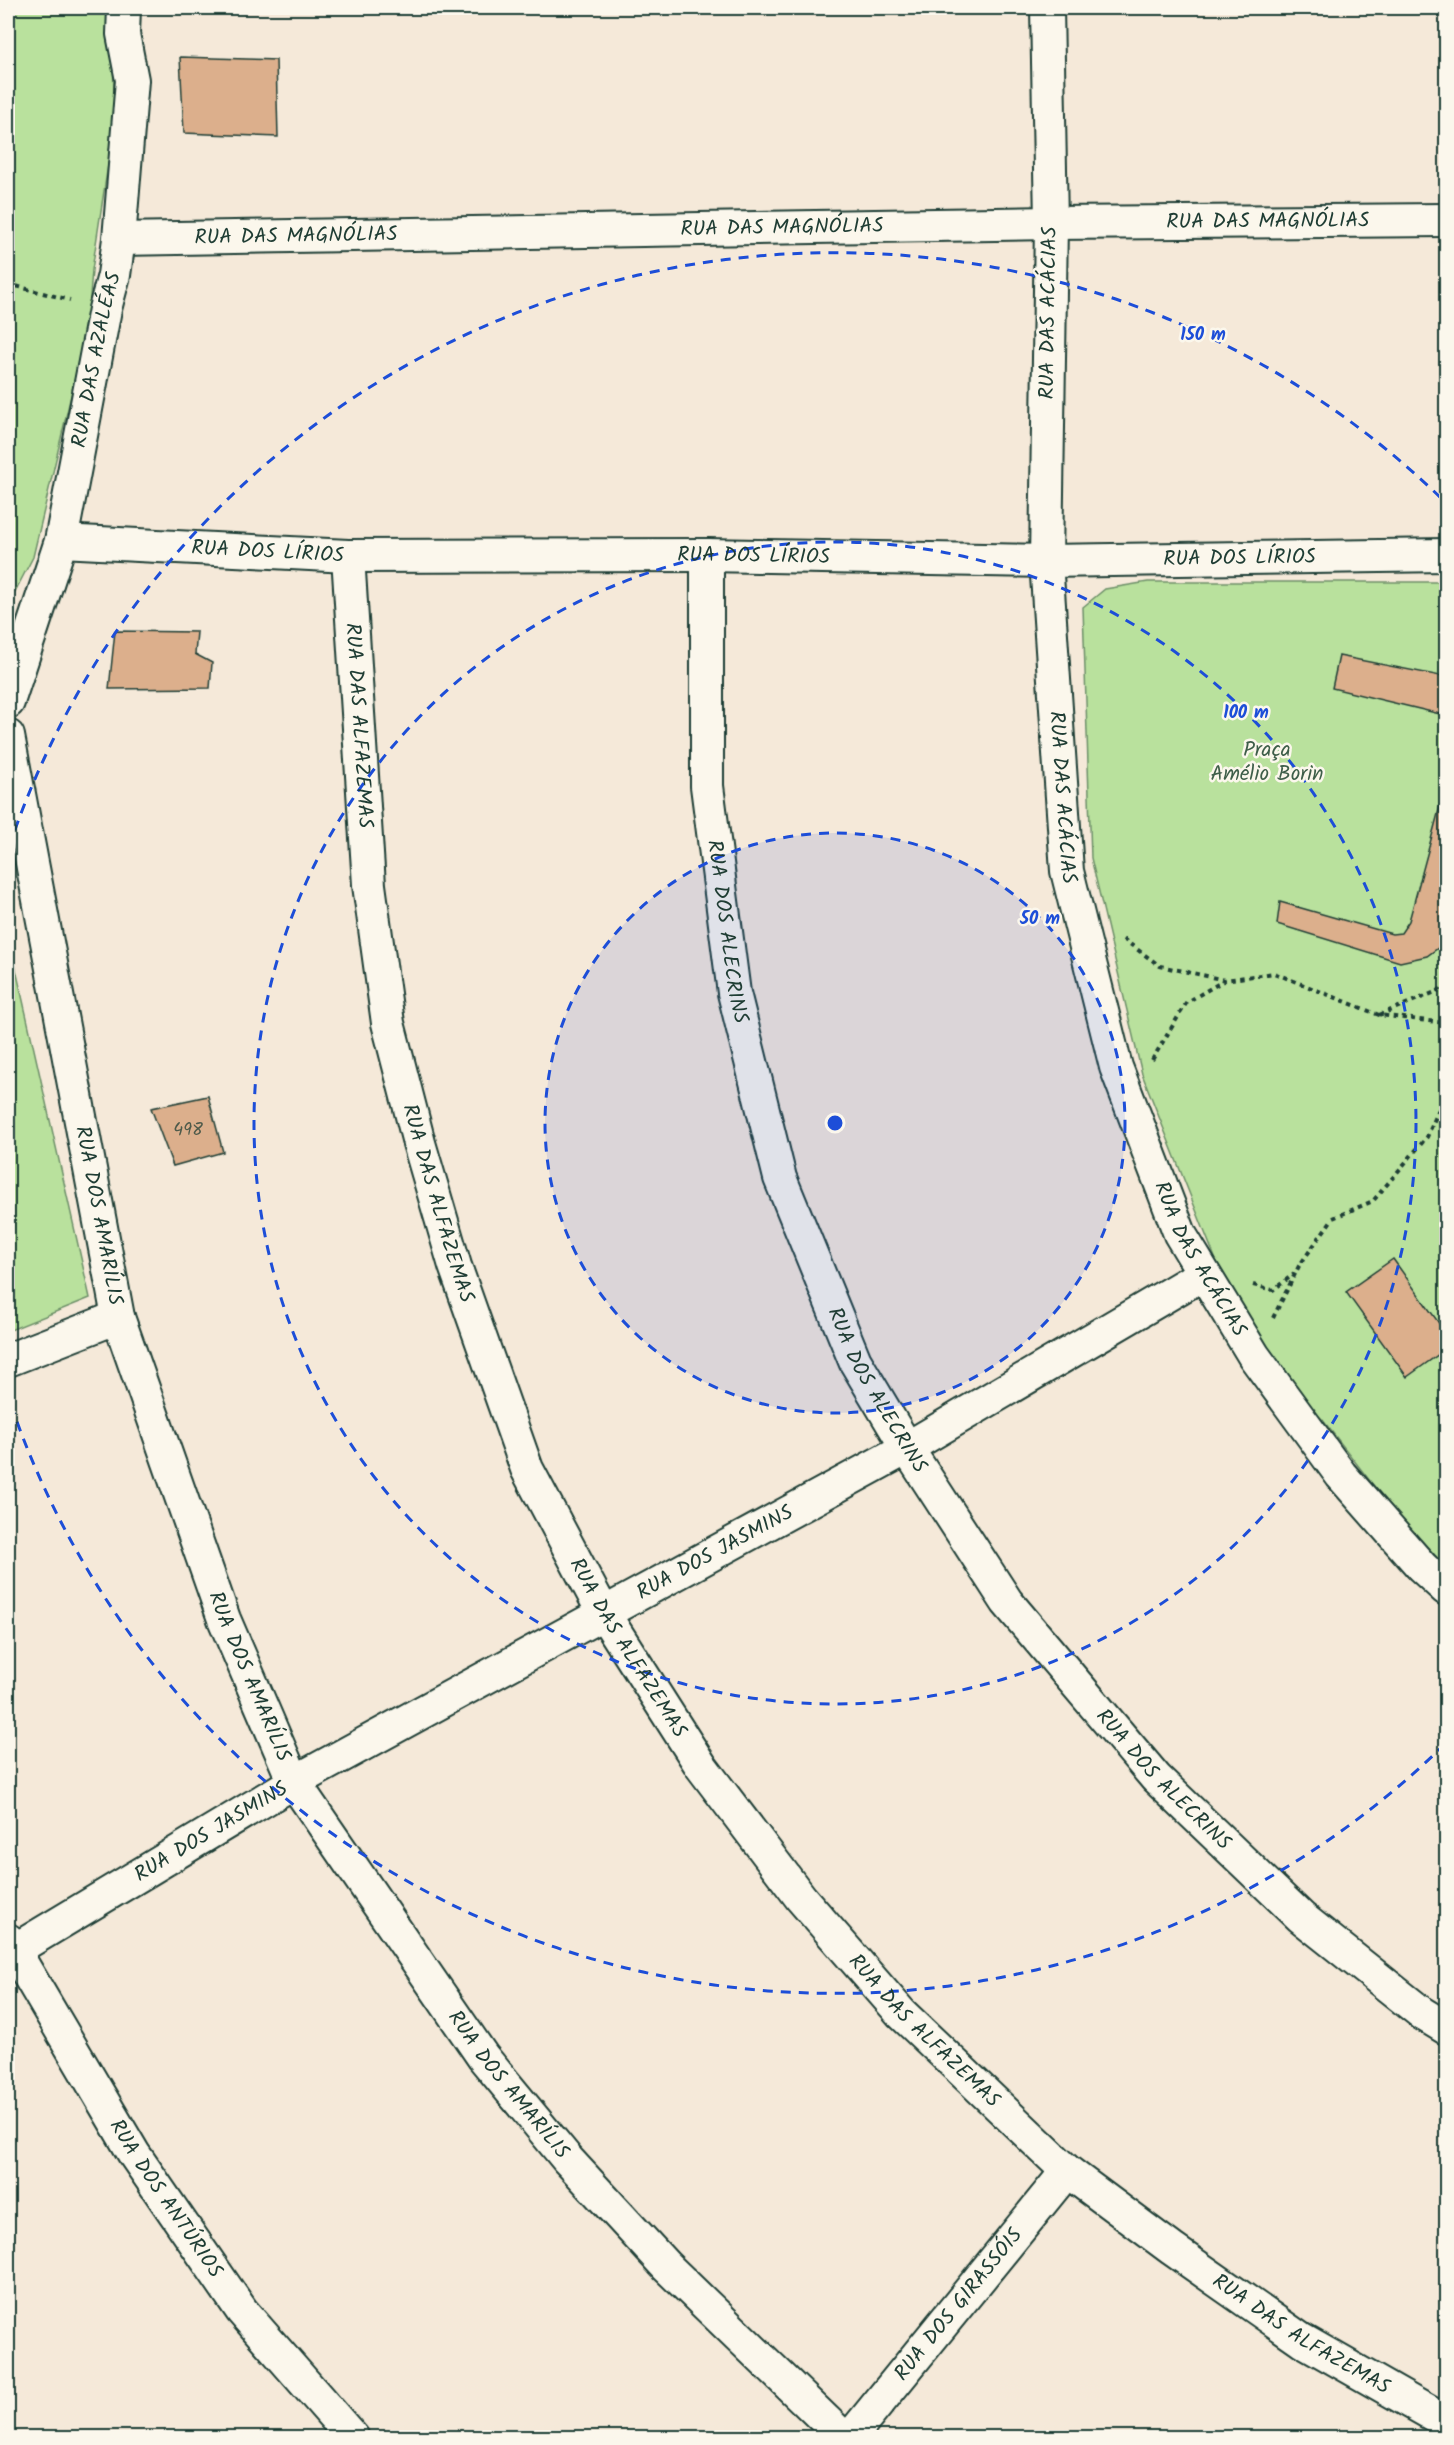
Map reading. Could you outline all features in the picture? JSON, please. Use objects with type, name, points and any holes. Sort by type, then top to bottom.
[{"type":"street","name":"RUA DAS AZALÉAS","points":[[8,702],[61,541],[105,309],[114,275],[132,81],[123,34],[124,8]]},
{"type":"street","name":"RUA DAS ACÁCIAS","points":[[1047,8],[1051,223],[1046,561],[1067,871],[1116,1067],[1180,1234],[1254,1356],[1341,1475],[1422,1567],[1446,1590]]},
{"type":"street","name":"RUA DAS MAGNÓLIAS","points":[[119,239],[1051,223],[1446,220]]},
{"type":"street","name":"RUA DOS LÍRIOS","points":[[61,541],[348,556],[707,555],[1046,561],[1446,555]]},
{"type":"street","name":"RUA DOS ALECRINS","points":[[707,555],[707,786],[734,993],[780,1179],[855,1361],[907,1448],[1007,1602],[1156,1778],[1301,1917],[1424,2014],[1446,2028]]},
{"type":"street","name":"RUA DAS ALFAZEMAS","points":[[348,556],[369,885],[388,1023],[419,1143],[455,1266],[527,1469],[604,1614],[701,1766],[801,1898],[901,2013],[1067,2171],[1172,2249],[1302,2340],[1446,2422]]},
{"type":"street","name":"RUA DOS AMARÍLIS","points":[[8,736],[118,1317],[224,1619],[294,1782],[483,2057],[568,2160],[666,2266],[844,2438]]},
{"type":"street","name":"RUA DOS JASMINS","points":[[9,1948],[294,1782],[907,1448],[1203,1274]]},
{"type":"street","points":[[8,1360],[118,1317]]},
{"type":"street","name":"RUA DOS ANTÚRIOS","points":[[9,1948],[134,2154],[242,2311],[352,2438]]},
{"type":"street","name":"RUA DOS GIRASSÓIS","points":[[850,2438],[1067,2171]]},
{"type":"path","points":[[8,284],[105,309]]},
{"type":"path","points":[[1122,938],[1160,966],[1225,980],[1274,973],[1379,1015],[1445,1023],[1446,1026]]},
{"type":"path","points":[[1128,1100],[1187,1002],[1225,980]]},
{"type":"path","points":[[1379,1015],[1438,991],[1446,985]]},
{"type":"path","points":[[1254,1356],[1299,1266],[1333,1218],[1373,1201],[1427,1137],[1446,1093]]},
{"type":"path","points":[[1443,1100],[1446,1112]]},
{"type":"green space","points":[[8,8],[113,8],[114,125],[92,270],[88,323],[33,557],[8,605]]},
{"type":"green space","name":"Praça Amélio Borin","points":[[1148,582],[1446,582],[1446,1567],[1394,1512],[1322,1419],[1254,1356],[1142,1074],[1091,858],[1083,607],[1105,589]]},
{"type":"green space","points":[[8,934],[90,1298],[8,1331]]},
{"type":"building","points":[[180,57],[276,60],[278,137],[184,133]]},
{"type":"building","points":[[115,631],[197,632],[195,654],[212,663],[210,688],[109,689]]},
{"type":"building","points":[[1339,656],[1446,677],[1446,718],[1440,714],[1332,688]]},
{"type":"building","points":[[1446,784],[1446,942],[1427,956],[1400,962],[1277,924],[1280,902],[1392,934],[1401,933],[1409,921]]},
{"type":"building","points":[[208,1096],[223,1152],[173,1166],[151,1108]]},
{"type":"building","points":[[1393,1259],[1446,1333],[1446,1349],[1407,1377],[1346,1292]]}]
